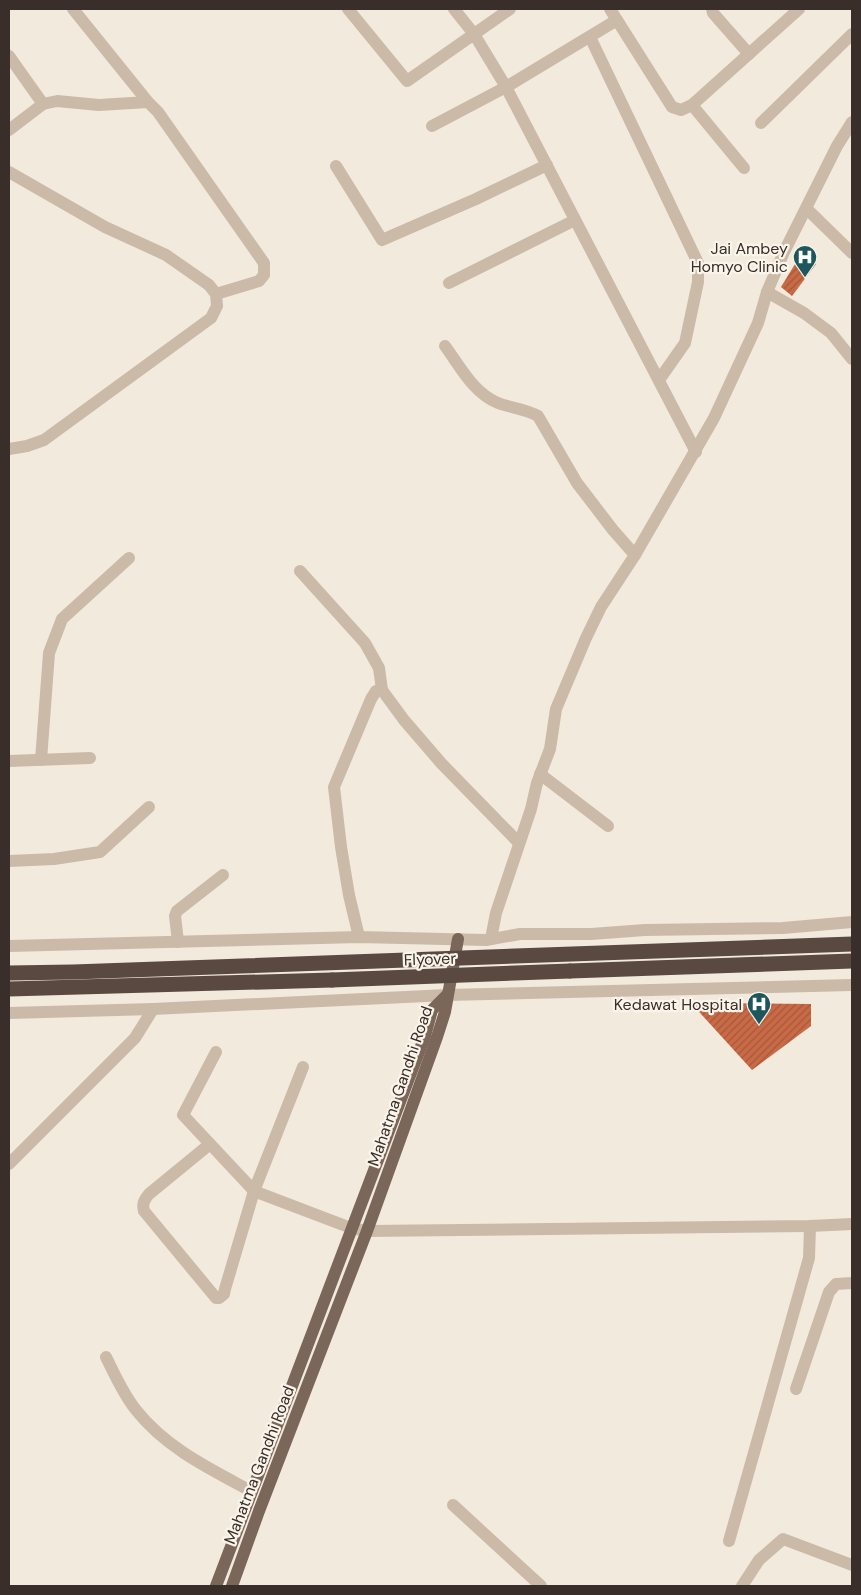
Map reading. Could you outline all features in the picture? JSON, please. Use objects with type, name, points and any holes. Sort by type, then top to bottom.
[{"type":"highway","points":[[9,973],[82,972],[852,944]]},
{"type":"highway","name":"Flyover","points":[[9,989],[332,980],[852,961]]},
{"type":"main road","points":[[447,995],[458,939]]},
{"type":"main road","name":"Mahatma Gandhi Road","points":[[216,1586],[425,1036],[432,1010],[447,995]]},
{"type":"main road","name":"Mahatma Gandhi Road","points":[[232,1586],[437,1037],[445,1012],[447,995]]},
{"type":"street","points":[[73,9],[158,112],[264,264],[264,275],[259,281],[216,294]]},
{"type":"street","points":[[348,9],[407,81],[510,9]]},
{"type":"street","points":[[454,9],[474,34],[506,86],[696,452]]},
{"type":"street","points":[[610,9],[672,106],[682,110],[692,105],[799,9]]},
{"type":"street","points":[[712,9],[749,54]]},
{"type":"street","points":[[432,126],[506,86],[617,20]]},
{"type":"street","points":[[761,123],[852,34]]},
{"type":"street","points":[[590,37],[698,263],[698,282],[685,343],[659,380]]},
{"type":"street","points":[[9,56],[43,104]]},
{"type":"street","points":[[9,130],[43,104],[57,101],[99,105],[148,102]]},
{"type":"street","points":[[692,105],[744,168]]},
{"type":"street","points":[[491,939],[496,913],[532,810],[540,774],[550,749],[556,709],[586,638],[601,607],[635,556],[696,452],[722,403],[758,323],[767,292],[784,252],[807,209],[836,146],[852,122]]},
{"type":"street","points":[[336,166],[382,240],[476,199],[547,165]]},
{"type":"street","points":[[9,172],[105,227],[166,254],[209,285],[216,294],[217,306],[211,318],[44,440],[27,446],[9,449]]},
{"type":"street","points":[[807,209],[852,253]]},
{"type":"street","points":[[449,283],[575,220]]},
{"type":"street","points":[[767,292],[804,313],[831,333],[852,359]]},
{"type":"street","points":[[445,346],[478,391],[496,402],[529,411],[538,416],[577,483],[612,530],[635,556]]},
{"type":"street","points":[[41,760],[49,653],[62,619],[129,558]]},
{"type":"street","points":[[300,571],[365,643],[379,668],[382,690],[404,720],[441,763],[519,843]]},
{"type":"street","points":[[359,937],[341,847],[334,787],[371,699],[376,691],[382,690]]},
{"type":"street","points":[[9,760],[90,758]]},
{"type":"street","points":[[540,774],[608,826]]},
{"type":"street","points":[[9,861],[54,859],[100,852],[149,807]]},
{"type":"street","points":[[178,942],[175,916],[177,911],[223,875]]},
{"type":"street","points":[[9,946],[359,937],[491,939],[520,934],[582,935],[645,930],[783,928],[852,922]]},
{"type":"street","points":[[9,1013],[153,1010],[447,995],[852,985]]},
{"type":"street","points":[[9,1164],[135,1038],[153,1010]]},
{"type":"street","points":[[216,1052],[183,1115],[254,1191],[351,1228],[366,1231],[852,1224]]},
{"type":"street","points":[[210,1144],[149,1194],[144,1199],[142,1205],[144,1211],[216,1298],[221,1297],[226,1289],[254,1191],[303,1068]]},
{"type":"street","points":[[729,1540],[809,1258],[810,1226]]},
{"type":"street","points":[[796,1389],[829,1292],[836,1284],[852,1283]]},
{"type":"street","points":[[106,1356],[128,1398],[146,1422],[162,1437],[186,1455],[251,1491]]},
{"type":"street","points":[[453,1505],[541,1586]]},
{"type":"street","points":[[742,1586],[759,1560],[782,1540],[852,1566]]},
{"type":"building","points":[[803,251],[816,264],[792,296],[781,287]]},
{"type":"building","points":[[691,1003],[811,1004],[811,1026],[752,1070]]},
{"type":"place","name":"Jai Ambey Homyo Clinic","points":[[805,278]]},
{"type":"place","name":"Kedawat Hospital","points":[[759,1025]]}]
